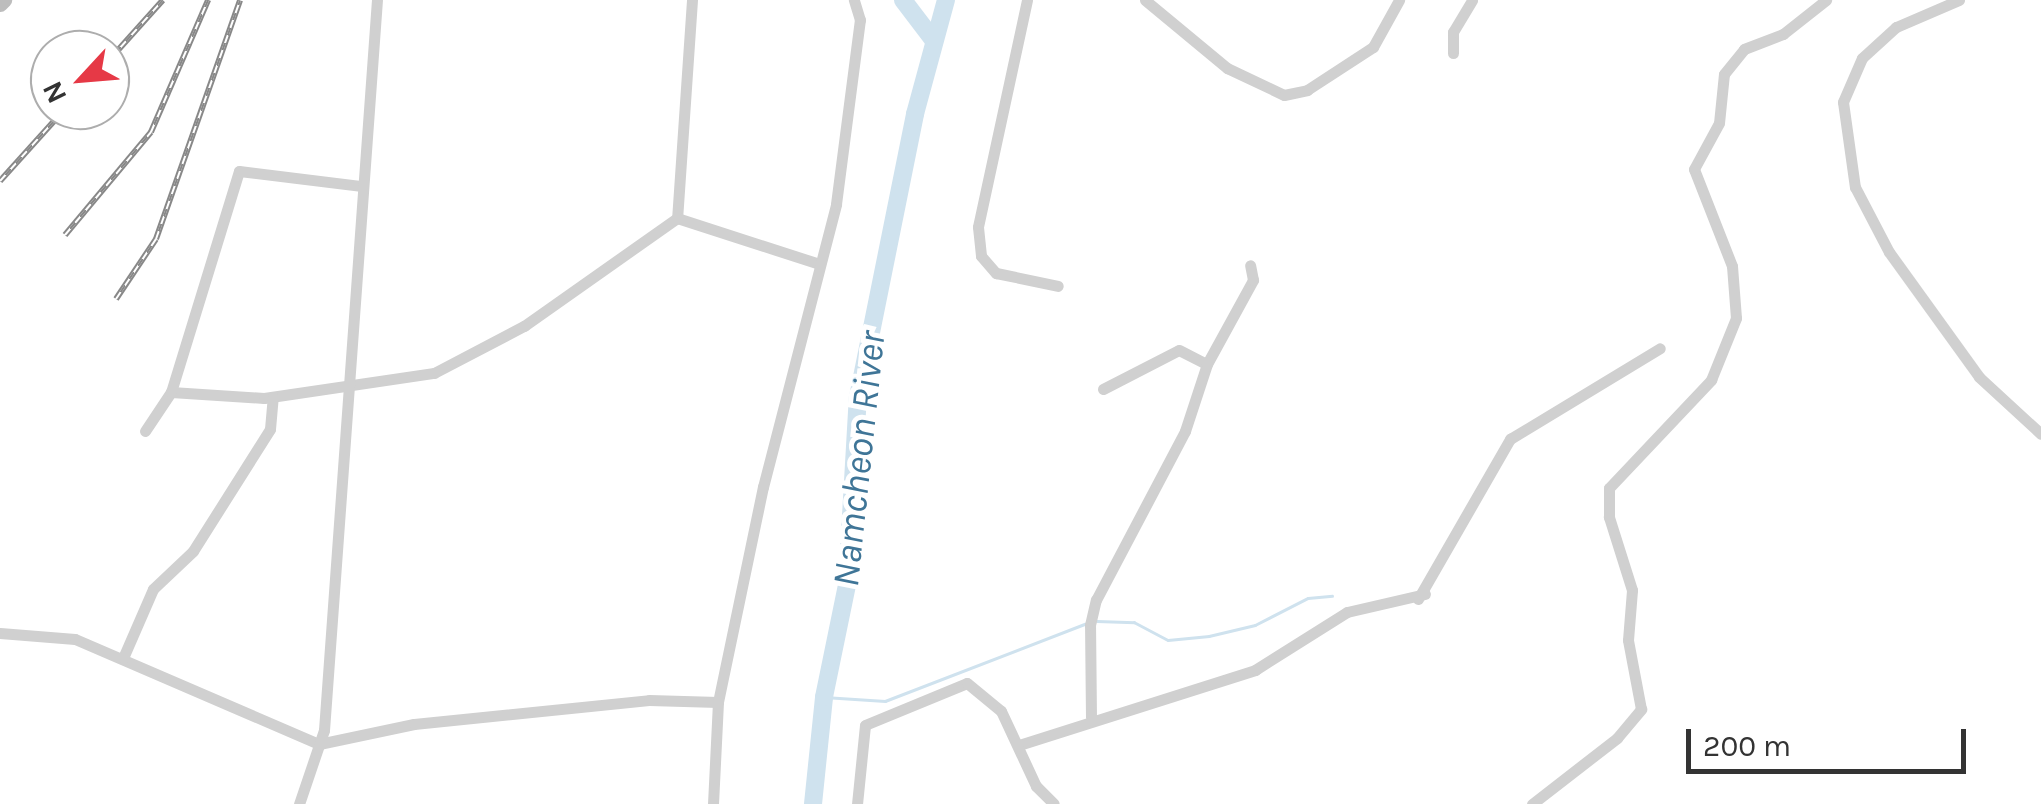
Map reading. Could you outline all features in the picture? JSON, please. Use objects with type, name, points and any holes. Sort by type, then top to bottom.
[{"type":"street","points":[[299,804],[320,744],[377,0]]},
{"type":"street","points":[[677,218],[692,0]]},
{"type":"street","points":[[713,804],[718,702],[850,114],[860,20],[854,0]]},
{"type":"street","points":[[1027,0],[981,209],[981,256],[996,273],[1058,286]]},
{"type":"street","points":[[1145,0],[1227,68],[1284,95],[1307,90],[1373,47],[1399,0]]},
{"type":"street","points":[[1453,53],[1453,32],[1472,0]]},
{"type":"street","points":[[1532,804],[1618,738],[1641,710],[1628,640],[1632,590],[1608,517],[1609,488],[1710,380],[1736,318],[1732,266],[1694,169],[1719,124],[1724,74],[1744,49],[1783,34],[1826,0]]},
{"type":"street","points":[[1959,0],[1896,27],[1862,58],[1843,102],[1854,187],[1890,252],[1979,376],[2041,434]]},
{"type":"street","points":[[145,431],[171,392],[239,171],[362,186]]},
{"type":"street","points":[[171,392],[273,397],[409,381],[470,357],[677,218]]},
{"type":"street","points":[[677,218],[819,264]]},
{"type":"street","points":[[1092,717],[1090,625],[1096,600],[1169,466],[1207,364],[1253,280],[1250,264]]},
{"type":"street","points":[[1019,745],[1092,717],[1254,670],[1346,612],[1421,597],[1510,439],[1660,348]]},
{"type":"street","points":[[1104,389],[1179,350],[1207,364]]},
{"type":"street","points":[[122,658],[154,589],[193,551],[270,429],[273,397]]},
{"type":"street","points":[[0,633],[75,639],[320,744],[414,724],[649,700],[718,702]]},
{"type":"street","points":[[857,804],[866,725],[936,692],[974,683],[1001,711],[1036,786],[1054,804]]},
{"type":"waterway","points":[[903,0],[932,38]]},
{"type":"waterway","name":"Namcheon River","points":[[813,804],[824,697],[847,585],[858,397],[915,114],[946,0]]},
{"type":"waterway","points":[[1097,621],[1134,622],[1168,640],[1209,636],[1255,625],[1308,598],[1332,596]]},
{"type":"waterway","points":[[824,697],[885,701],[1085,624]]},
{"type":"railway","points":[[130,37],[163,0]]},
{"type":"railway","points":[[65,235],[151,132],[208,0]]},
{"type":"railway","points":[[116,299],[156,239],[240,0]]},
{"type":"railway","points":[[0,181],[46,130]]}]
